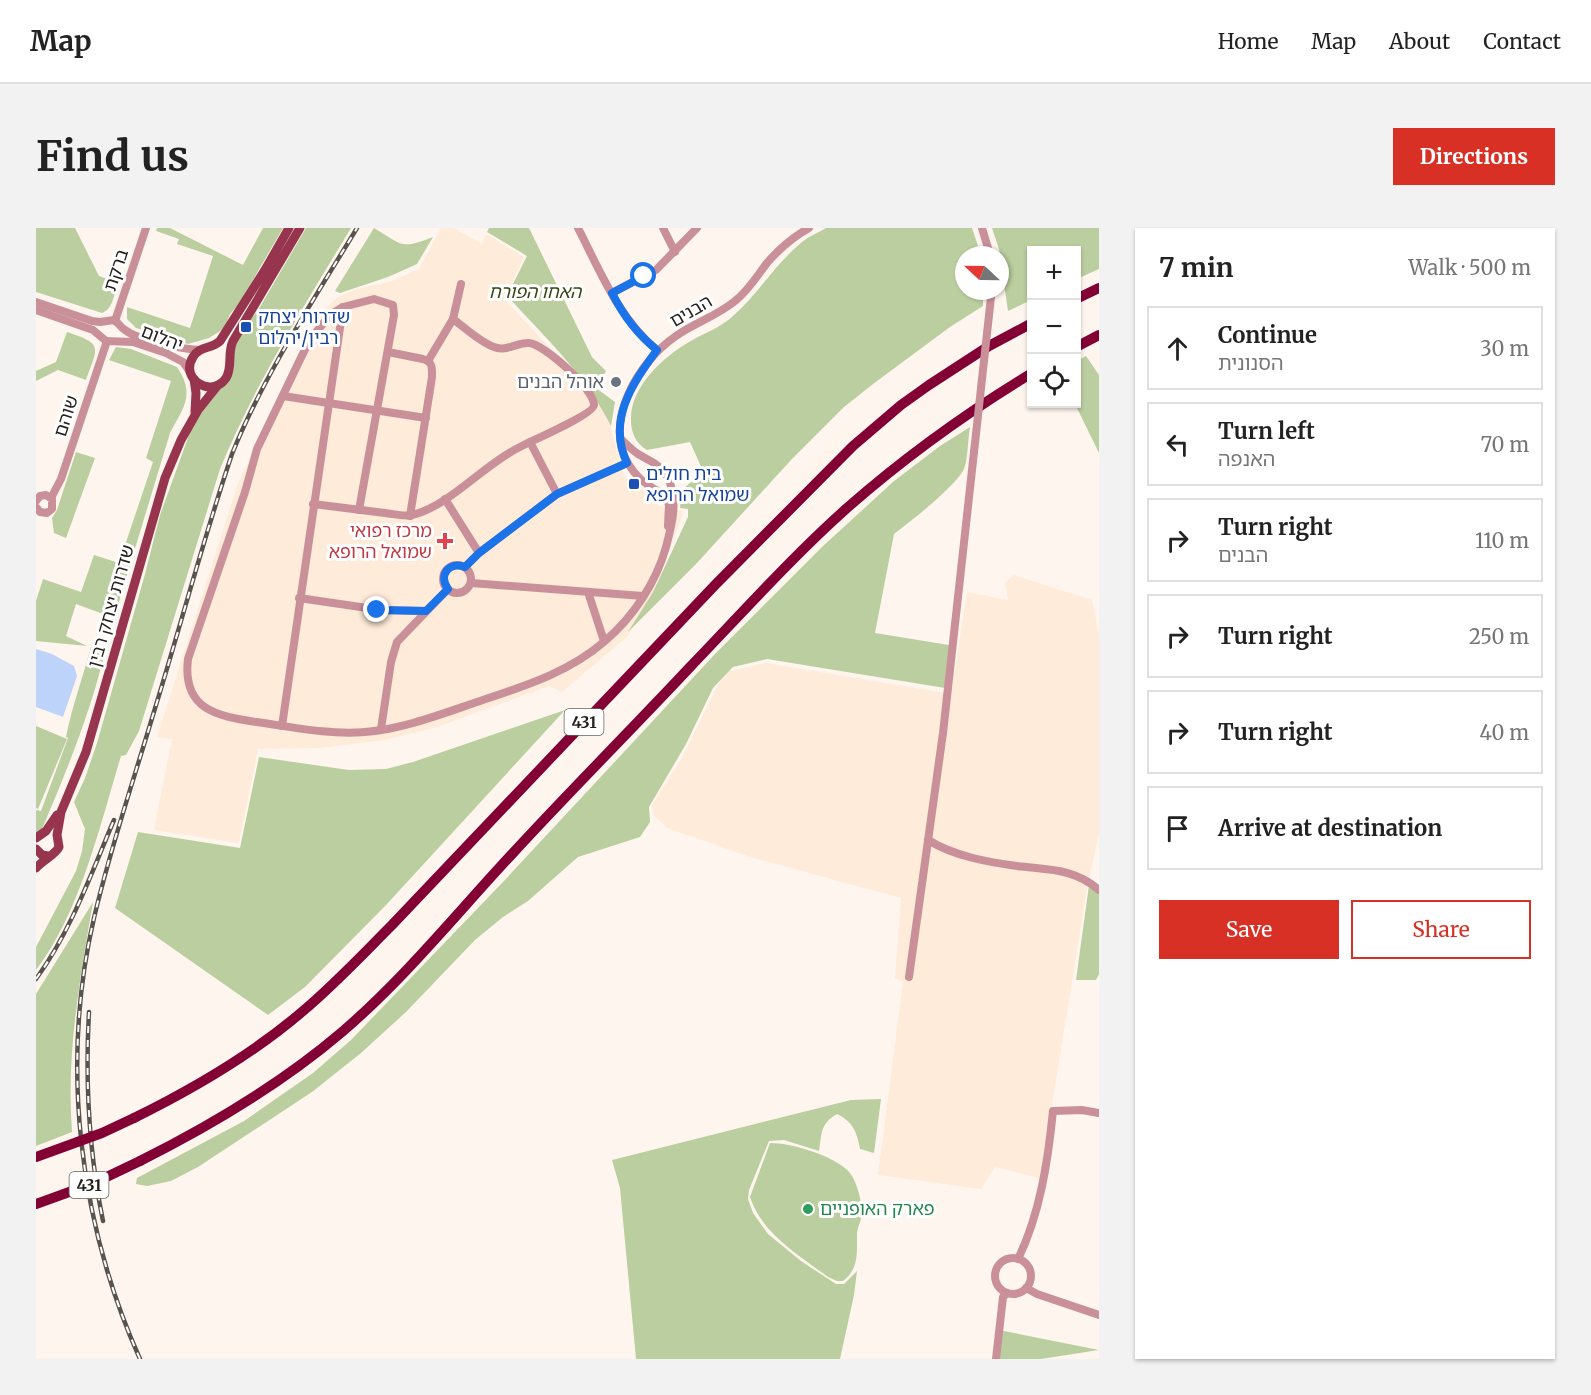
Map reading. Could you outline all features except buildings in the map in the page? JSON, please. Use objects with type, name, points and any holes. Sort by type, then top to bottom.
[{"type":"highway","points":[[1081,297],[1099,288]]},
{"type":"highway","name":"431","points":[[36,1157],[102,1133],[134,1118],[232,1064],[303,1012],[392,925],[708,592],[832,466],[878,424],[929,385],[980,352],[1027,326]]},
{"type":"highway","points":[[1081,345],[1099,335]]},
{"type":"highway","name":"431","points":[[36,1204],[94,1183],[219,1119],[279,1081],[344,1030],[414,961],[512,853],[818,536],[927,442],[1027,376]]},
{"type":"main road","points":[[289,228],[266,270],[220,340],[216,345],[204,349],[191,360],[192,376],[204,386],[218,385],[228,375],[229,351],[233,341],[300,228]]},
{"type":"main road","points":[[204,349],[222,352],[229,364]]},
{"type":"main road","name":"שדרות יצחק רבין","points":[[192,376],[196,393],[194,417]]},
{"type":"main road","name":"שדרות יצחק רבין","points":[[36,838],[46,831],[63,805],[86,752],[163,485],[176,451],[194,417],[218,385]]},
{"type":"main road","name":"שדרות יצחק רבין","points":[[36,868],[48,856],[55,853],[59,846],[57,836],[63,805]]},
{"type":"main road","points":[[46,831],[57,836]]},
{"type":"main road","points":[[36,852],[48,856]]},
{"type":"street","name":"ברקת","points":[[115,321],[146,228]]},
{"type":"street","points":[[578,228],[621,312],[657,350]]},
{"type":"street","points":[[663,228],[675,252]]},
{"type":"street","points":[[612,293],[656,270],[697,228]]},
{"type":"street","name":"הבנים","points":[[671,511],[664,494],[650,487],[633,472],[627,463],[621,445],[620,419],[640,372],[657,350],[676,335],[734,302],[794,236],[809,228]]},
{"type":"street","points":[[982,228],[987,246]]},
{"type":"street","points":[[428,360],[453,319],[461,284]]},
{"type":"street","points":[[359,510],[394,315],[393,305],[374,299],[343,307],[330,315],[309,341],[257,449],[241,504],[188,659],[186,673],[196,701],[212,712],[230,718],[337,732],[366,732],[411,724],[444,714],[546,678],[565,668],[604,641],[636,609],[663,556],[668,536],[671,489],[666,475],[621,439]]},
{"type":"street","points":[[909,977],[954,645],[990,300]]},
{"type":"street","points":[[36,302],[92,321],[115,321],[122,328],[122,335],[118,340],[104,339],[93,330],[36,310]]},
{"type":"street","points":[[282,726],[343,307]]},
{"type":"street","points":[[313,504],[410,516],[427,510],[445,499],[510,451],[591,411],[594,403],[585,389],[568,370],[540,347],[529,343],[502,348],[493,347],[453,319]]},
{"type":"street","points":[[104,339],[100,328],[105,322]]},
{"type":"street","name":"יהלום","points":[[122,328],[133,334],[176,348],[204,349]]},
{"type":"street","name":"שוהם","points":[[51,498],[61,479],[104,339]]},
{"type":"street","name":"יהלום","points":[[118,340],[139,344],[173,356],[183,362],[192,376]]},
{"type":"street","points":[[388,352],[428,360],[432,366],[410,516]]},
{"type":"street","points":[[283,396],[329,405],[426,418]]},
{"type":"street","points":[[530,442],[557,494]]},
{"type":"street","points":[[465,567],[479,553],[557,494],[627,463]]},
{"type":"street","points":[[45,495],[51,498],[54,504],[51,510],[43,513],[37,504],[45,495]]},
{"type":"street","points":[[445,499],[479,553]]},
{"type":"street","points":[[471,583],[471,574],[465,567],[452,566],[445,572],[444,581],[448,589],[457,593],[471,583],[643,596]]},
{"type":"street","points":[[381,729],[391,662],[397,642],[448,589]]},
{"type":"street","points":[[588,592],[604,641]]},
{"type":"street","points":[[299,598],[381,610],[426,611]]},
{"type":"street","points":[[928,840],[949,850],[990,862],[1059,870],[1079,876],[1099,890]]},
{"type":"street","points":[[1018,1259],[1028,1238],[1048,1161],[1053,1112],[1082,1110],[1099,1113]]},
{"type":"street","points":[[1018,1259],[1023,1262],[1030,1270],[1030,1281],[1026,1288],[1019,1293],[1007,1293],[998,1286],[995,1274],[1001,1263],[1018,1259]]},
{"type":"street","points":[[1026,1288],[1037,1294],[1099,1315]]},
{"type":"street","points":[[996,1359],[1003,1298],[1007,1293]]},
{"type":"shaded area","name":"מרכז רפואי שמואל הרופא","points":[[441,228],[454,228],[482,244],[486,234],[524,257],[504,299],[605,407],[624,476],[656,500],[657,505],[663,507],[665,511],[682,510],[681,519],[653,592],[628,636],[562,692],[549,686],[437,727],[385,740],[320,748],[258,749],[239,843],[154,830],[172,739],[157,737],[237,486],[304,342],[327,307],[337,298],[353,290],[392,281],[419,269]]},
{"type":"shaded area","points":[[1014,575],[1092,600],[1099,634],[1099,834],[1088,883],[1040,1178],[995,1167],[981,1189],[878,1175],[903,982],[895,978],[901,898],[750,857],[667,828],[654,815],[652,805],[683,756],[717,686],[729,671],[766,663],[951,694],[967,592],[1008,600],[1005,583]]},
{"type":"green space","points":[[36,228],[75,228],[99,276],[118,283],[113,301],[106,311],[102,313],[36,292]]},
{"type":"green space","points":[[157,228],[170,228],[243,265],[263,228],[283,228],[239,304],[230,314],[225,326],[209,338],[188,344],[136,328],[127,319],[127,307],[190,328],[213,256],[177,244],[179,239],[156,231]]},
{"type":"green space","points":[[306,228],[351,228],[264,376],[220,469],[139,731],[126,755],[121,756],[77,895],[65,922],[36,970],[36,947],[76,871],[82,851],[85,829],[74,802],[97,743],[160,515],[193,424],[209,398],[227,384],[236,340],[260,307]]},
{"type":"green space","points":[[374,228],[402,244],[433,237],[417,264],[388,277],[340,293],[335,291]]},
{"type":"green space","name":"האחו הפורח","points":[[489,228],[529,228],[592,357],[606,371],[596,388],[615,402],[611,426],[590,390],[507,296],[527,256],[487,232]]},
{"type":"green space","points":[[826,228],[972,228],[978,246],[955,246],[955,300],[983,300],[983,306],[950,327],[844,407],[791,460],[697,563],[628,632],[653,592],[688,517],[688,509],[680,508],[682,490],[703,471],[690,442],[647,450],[640,445],[633,434],[631,425],[632,408],[636,396],[650,374],[659,365],[679,348],[728,320],[805,240]]},
{"type":"green space","points":[[992,228],[1099,228],[1099,269],[1081,277],[1081,246],[1027,246],[1027,302],[1008,311],[1009,246],[998,246]]},
{"type":"green space","points":[[67,332],[87,340],[95,348],[86,380],[58,370],[36,381],[36,371],[56,362]]},
{"type":"green space","points":[[116,347],[131,349],[177,367],[186,386],[186,401],[170,433],[114,618],[76,604],[66,636],[87,646],[36,641],[36,601],[43,579],[81,592],[94,555],[119,563],[153,462],[146,458],[171,381],[109,360]]},
{"type":"green space","points":[[1086,356],[1099,375],[1099,453],[1077,408],[1081,408],[1081,359]]},
{"type":"green space","points":[[970,427],[964,469],[952,485],[894,534],[875,633],[949,645],[945,688],[767,659],[733,667],[713,688],[686,744],[649,807],[650,822],[640,837],[578,857],[528,901],[503,917],[475,940],[406,1012],[361,1053],[312,1092],[198,1167],[171,1181],[147,1186],[136,1184],[137,1178],[244,1121],[313,1073],[351,1040],[503,882],[716,653],[822,547],[894,481],[940,446]]},
{"type":"green space","points":[[76,452],[95,458],[66,538],[54,533],[52,518],[57,510]]},
{"type":"green space","points":[[91,647],[105,652],[99,677],[75,749],[36,843],[36,810],[41,811],[68,738],[66,737],[71,714]]},
{"type":"green space","points":[[565,710],[387,904],[305,987],[268,1015],[115,908],[138,832],[240,848],[259,757],[349,770],[386,769],[413,762]]},
{"type":"green space","points":[[36,726],[67,739],[38,809],[36,808]]},
{"type":"green space","points":[[1089,885],[1099,894],[1099,974],[1096,980],[1076,980]]},
{"type":"green space","points":[[93,902],[79,988],[73,1045],[72,1132],[36,1146],[36,994]]},
{"type":"green space","points":[[881,1099],[874,1153],[860,1149],[853,1128],[847,1120],[837,1114],[825,1125],[819,1151],[784,1140],[769,1141],[749,1190],[748,1199],[753,1213],[768,1234],[801,1261],[836,1284],[844,1284],[857,1271],[840,1359],[636,1359],[620,1188],[612,1160],[851,1100]]},
{"type":"green space","name":"פארק האופניים","points":[[770,1143],[801,1148],[824,1156],[835,1161],[853,1177],[860,1198],[862,1216],[857,1232],[857,1254],[854,1266],[843,1281],[828,1277],[794,1252],[772,1233],[756,1210],[750,1197]]},
{"type":"green space","points":[[999,1330],[1099,1350],[1041,1359],[997,1359]]},
{"type":"water","points":[[36,649],[52,654],[74,666],[77,676],[63,717],[36,707]]},
{"type":"railway","points":[[140,1359],[119,1307],[102,1253],[81,1142],[78,1029],[84,973],[94,918],[114,841],[232,454],[274,367],[357,228]]},
{"type":"railway","points":[[36,979],[70,922],[114,820]]},
{"type":"railway","points":[[89,1012],[89,1117],[94,1169],[103,1221]]},
{"type":"place","name":"שדרות יצחק רבין/יהלום","points":[[246,327]]},
{"type":"place","name":"אוהל הבנים","points":[[616,382]]},
{"type":"place","name":"בית חולים שמואל הרופא","points":[[634,484]]},
{"type":"place","name":"מרכז רפואי שמואל הרופא","points":[[445,541]]},
{"type":"place","name":"פארק האופניים","points":[[808,1209]]},
{"type":"route","points":[[377,610],[426,611],[448,589],[445,586],[444,577],[448,568],[456,565],[465,567],[479,553],[557,494],[627,463],[621,445],[620,419],[631,388],[657,350],[621,312],[612,293],[644,276]]}]
